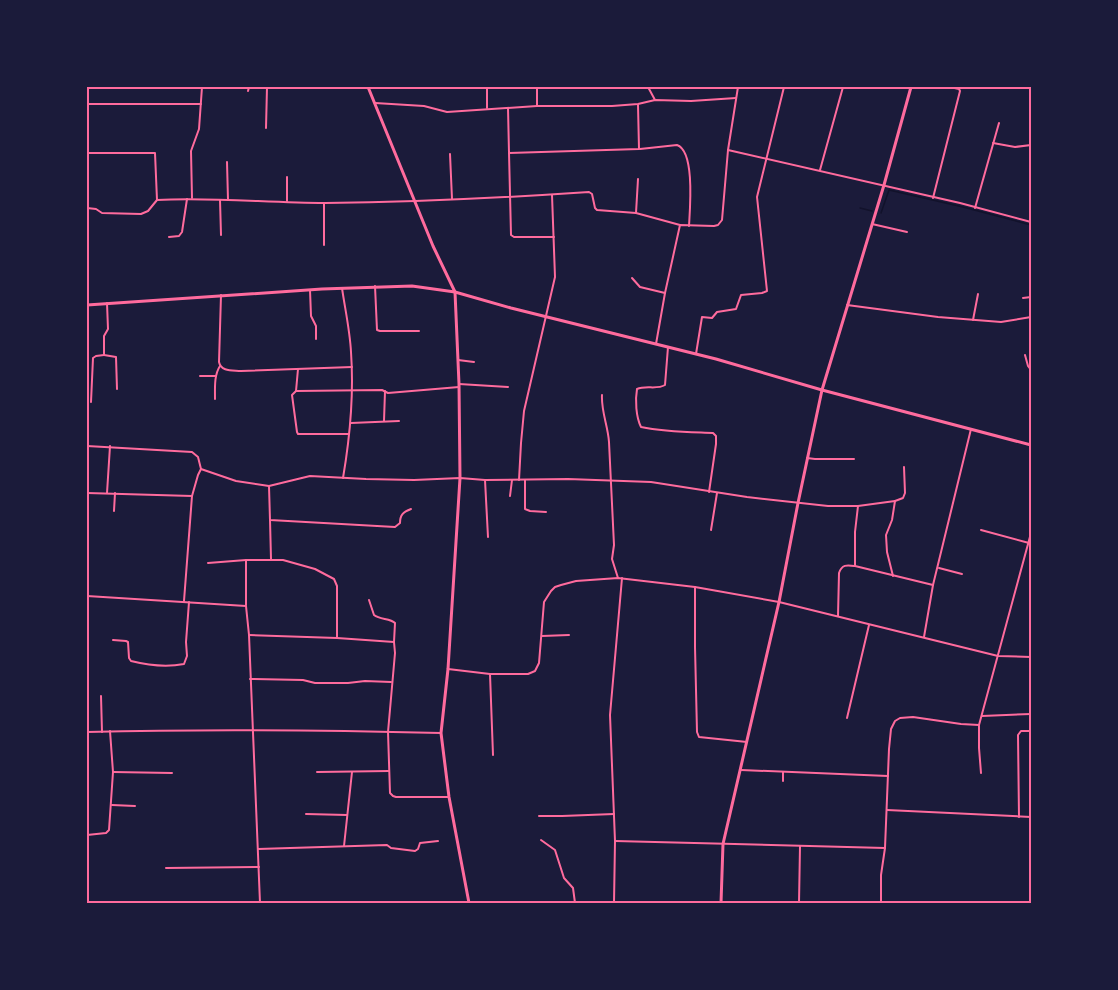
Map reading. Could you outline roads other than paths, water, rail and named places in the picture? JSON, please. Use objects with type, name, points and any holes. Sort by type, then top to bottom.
[{"type":"street","points":[[192,198],[191,151],[199,129],[202,87]]},
{"type":"street","points":[[266,128],[267,87]]},
{"type":"street","points":[[368,87],[414,202],[455,292],[460,478],[441,733],[449,797],[469,903]]},
{"type":"street","points":[[487,87],[487,109]]},
{"type":"street","points":[[537,87],[537,106]]},
{"type":"street","points":[[648,87],[655,100]]},
{"type":"street","points":[[157,200],[192,198],[324,203],[414,202],[590,192],[594,208],[597,210],[636,213],[680,225],[714,226],[722,220],[728,150],[738,87]]},
{"type":"street","points":[[696,354],[702,317],[712,318],[717,312],[736,309],[741,294],[767,291],[757,202],[758,188],[784,87]]},
{"type":"street","points":[[820,170],[843,87]]},
{"type":"street","points":[[721,903],[723,844],[779,602],[822,390],[884,186],[911,87]]},
{"type":"street","points":[[933,198],[960,91],[950,87]]},
{"type":"street","points":[[375,103],[424,106],[443,112],[537,106],[638,104],[655,100],[691,101],[736,98]]},
{"type":"street","points":[[87,104],[201,104]]},
{"type":"street","points":[[638,104],[639,149]]},
{"type":"street","points":[[508,108],[510,230],[512,236],[554,237]]},
{"type":"street","points":[[975,208],[999,123]]},
{"type":"street","points":[[993,143],[1015,147],[1031,145]]},
{"type":"street","points":[[509,153],[639,149],[680,145],[689,164],[689,226]]},
{"type":"street","points":[[728,150],[820,170],[1031,222]]},
{"type":"street","points":[[87,208],[96,209],[102,213],[141,214],[148,211],[157,200],[155,153],[88,153]]},
{"type":"street","points":[[450,154],[452,199]]},
{"type":"street","points":[[227,162],[228,200]]},
{"type":"street","points":[[286,202],[287,177]]},
{"type":"street","points":[[636,213],[638,179]]},
{"type":"street","points":[[519,480],[524,411],[555,283],[552,195]]},
{"type":"street","points":[[169,237],[179,236],[182,232],[187,199]]},
{"type":"street","points":[[220,200],[221,235]]},
{"type":"street","points":[[324,203],[324,245]]},
{"type":"street","points":[[872,224],[907,232]]},
{"type":"street","points":[[656,344],[664,293],[680,225]]},
{"type":"street","points":[[632,278],[640,286],[664,293]]},
{"type":"street","points":[[375,286],[377,330],[419,331]]},
{"type":"street","points":[[87,305],[375,286],[412,286],[455,292],[716,358],[822,390],[1031,445]]},
{"type":"street","points":[[342,288],[350,334],[352,367],[351,423],[343,478]]},
{"type":"street","points":[[310,290],[311,316],[316,326],[316,339]]},
{"type":"street","points":[[973,320],[978,294]]},
{"type":"street","points":[[215,399],[216,376],[220,366],[221,295]]},
{"type":"street","points":[[1023,298],[1031,297]]},
{"type":"street","points":[[104,355],[104,336],[108,329],[107,303]]},
{"type":"street","points":[[847,305],[882,311],[1001,322],[1031,317]]},
{"type":"street","points":[[668,347],[665,385],[637,389],[639,421],[641,427],[649,429],[712,433],[716,436],[709,492]]},
{"type":"street","points":[[1024,355],[1031,370]]},
{"type":"street","points":[[91,402],[93,358],[96,356],[116,357],[117,389]]},
{"type":"street","points":[[458,360],[474,362]]},
{"type":"street","points":[[220,366],[241,371],[352,367]]},
{"type":"street","points":[[298,369],[296,391],[292,395],[298,434],[350,434]]},
{"type":"street","points":[[200,376],[216,376]]},
{"type":"street","points":[[296,391],[351,390],[388,393],[459,386],[508,387]]},
{"type":"street","points":[[384,421],[385,391]]},
{"type":"street","points":[[602,395],[602,406],[609,434],[614,545],[612,560],[620,578],[610,715],[615,841],[614,903]]},
{"type":"street","points":[[351,423],[399,421]]},
{"type":"street","points":[[924,636],[933,585],[971,429]]},
{"type":"street","points":[[87,446],[192,452],[198,457],[201,469],[192,496],[184,601]]},
{"type":"street","points":[[107,493],[110,446]]},
{"type":"street","points":[[807,458],[854,459]]},
{"type":"street","points":[[201,469],[236,481],[269,486],[310,476],[414,480],[568,478],[651,482],[798,503],[858,506],[903,498],[905,494],[904,467]]},
{"type":"street","points":[[485,480],[488,537]]},
{"type":"street","points":[[510,496],[512,480]]},
{"type":"street","points":[[525,480],[525,509],[546,512]]},
{"type":"street","points":[[269,486],[270,560]]},
{"type":"street","points":[[87,493],[192,496]]},
{"type":"street","points":[[114,511],[115,493]]},
{"type":"street","points":[[711,530],[717,493]]},
{"type":"street","points":[[893,576],[886,552],[886,535],[892,520],[895,501]]},
{"type":"street","points":[[855,566],[858,506]]},
{"type":"street","points":[[270,520],[395,527],[400,523],[404,511],[411,508]]},
{"type":"street","points":[[981,530],[1029,543]]},
{"type":"street","points":[[981,773],[980,724],[1031,533]]},
{"type":"street","points":[[246,560],[246,606],[260,903]]},
{"type":"street","points":[[208,563],[283,560],[315,568],[334,579],[337,586],[337,638]]},
{"type":"street","points":[[838,616],[839,573],[844,566],[855,566],[933,585]]},
{"type":"street","points":[[938,568],[962,573]]},
{"type":"street","points":[[447,669],[490,674],[528,674],[535,671],[539,663],[544,602],[555,587],[576,581],[620,578],[695,587],[779,602],[998,656],[1031,657]]},
{"type":"street","points":[[695,587],[694,647],[697,732],[699,737],[747,742]]},
{"type":"street","points":[[87,596],[246,606]]},
{"type":"street","points":[[369,600],[374,615],[392,620],[394,623],[395,653],[388,732],[390,793],[393,796],[449,797]]},
{"type":"street","points":[[113,640],[127,641],[131,661],[152,664],[184,664],[187,656],[189,602]]},
{"type":"street","points":[[847,718],[869,625]]},
{"type":"street","points":[[249,635],[393,642]]},
{"type":"street","points":[[542,636],[569,635]]},
{"type":"street","points":[[490,674],[493,755]]},
{"type":"street","points":[[250,679],[303,680],[315,683],[392,682]]},
{"type":"street","points":[[101,696],[102,732]]},
{"type":"street","points":[[982,716],[1031,714]]},
{"type":"street","points":[[881,903],[880,874],[885,848],[889,749],[891,729],[895,721],[900,718],[913,717],[961,724],[980,724]]},
{"type":"street","points":[[87,732],[252,730],[441,733]]},
{"type":"street","points":[[87,835],[108,832],[110,824],[113,771],[111,731]]},
{"type":"street","points":[[1018,817],[1018,735],[1021,731],[1031,731]]},
{"type":"street","points":[[740,770],[888,776]]},
{"type":"street","points":[[113,771],[172,773]]},
{"type":"street","points":[[317,772],[389,771]]},
{"type":"street","points":[[344,846],[352,772]]},
{"type":"street","points":[[783,772],[783,781]]},
{"type":"street","points":[[112,805],[135,806]]},
{"type":"street","points":[[887,810],[1031,817]]},
{"type":"street","points":[[306,814],[347,814]]},
{"type":"street","points":[[539,816],[614,814]]},
{"type":"street","points":[[542,840],[555,850],[564,878],[573,888],[575,903]]},
{"type":"street","points":[[258,849],[388,845],[391,848],[416,851],[420,843],[438,841]]},
{"type":"street","points":[[615,841],[885,848]]},
{"type":"street","points":[[799,903],[800,846]]},
{"type":"street","points":[[166,868],[259,867]]},
{"type":"waterway","points":[[881,213],[889,190],[1031,225]]},
{"type":"waterway","points":[[860,208],[872,211]]}]
